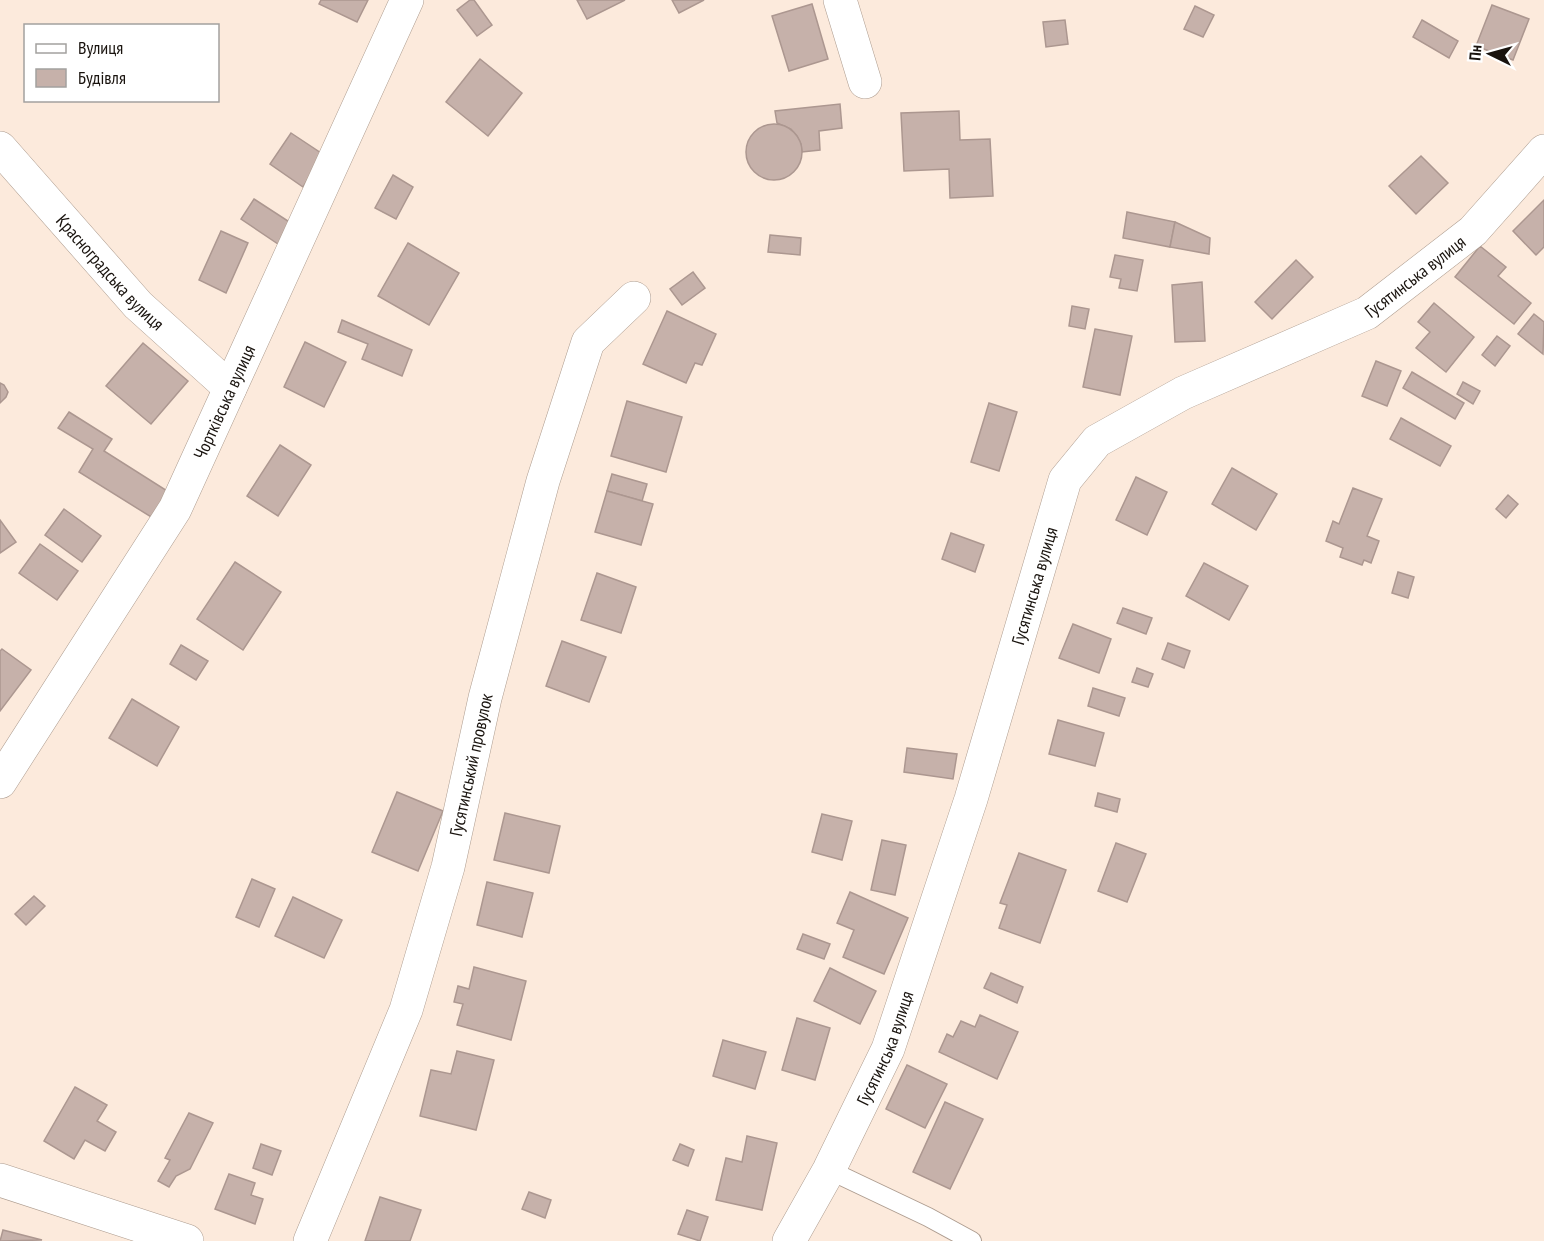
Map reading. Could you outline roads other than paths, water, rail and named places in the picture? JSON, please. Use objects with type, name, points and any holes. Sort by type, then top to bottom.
[{"type":"street","name":"Чортківська вулиця","points":[[0,782],[175,509],[407,0]]},
{"type":"street","points":[[840,0],[865,82]]},
{"type":"street","name":"Красноградська вулиця","points":[[0,148],[138,305],[230,388]]},
{"type":"street","name":"Гусятинська вулиця","points":[[789,1241],[829,1170],[888,1049],[971,798],[1065,480],[1097,441],[1183,393],[1367,313],[1473,231],[1544,151]]},
{"type":"street","name":"Гусятинський провулок","points":[[310,1241],[406,1010],[448,867],[484,698],[543,481],[588,342],[634,298]]},
{"type":"street","points":[[0,1180],[188,1241]]},
{"type":"lane","points":[[829,1170],[928,1217],[972,1241]]}]
